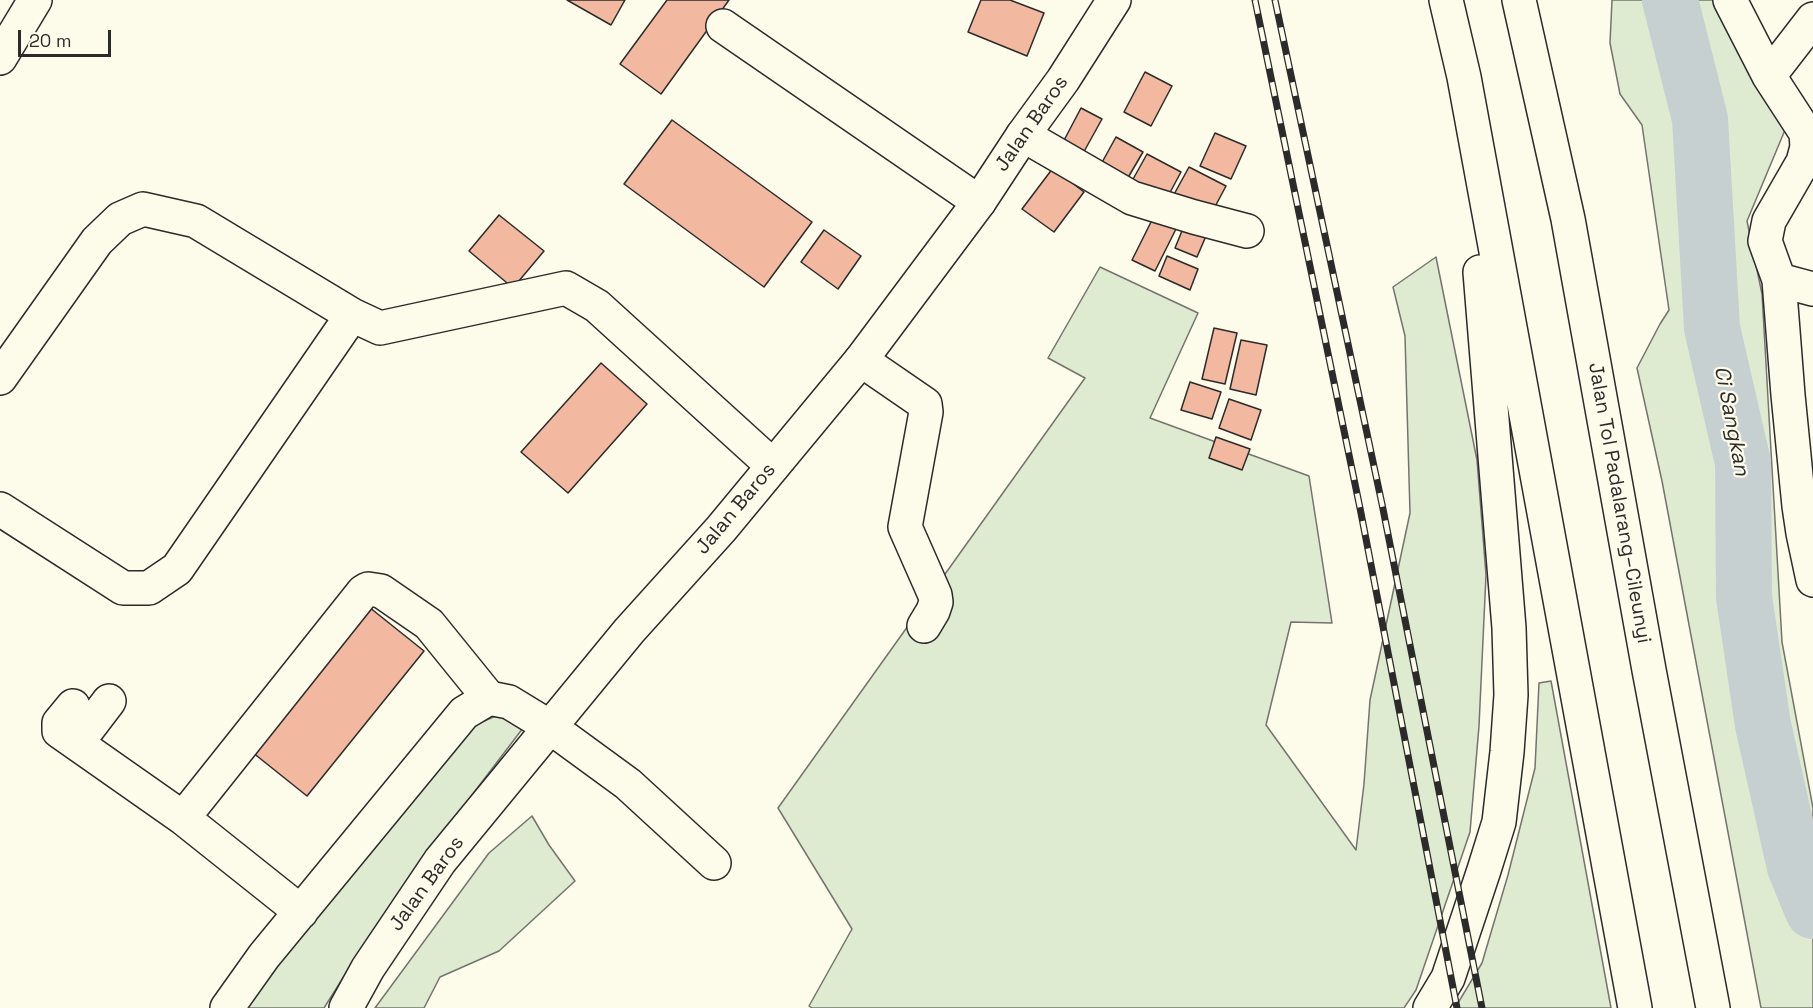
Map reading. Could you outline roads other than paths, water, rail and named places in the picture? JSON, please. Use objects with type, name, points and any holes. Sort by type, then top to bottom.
[{"type":"main road","points":[[0,58],[35,0]]},
{"type":"main road","name":"Jalan Baros","points":[[346,1008],[368,968],[440,861],[629,631],[721,529],[861,360],[978,202],[1063,80],[1114,0]]},
{"type":"main road","points":[[1446,0],[1464,77],[1635,1008]]},
{"type":"main road","name":"Jalan Tol Padalarang–Cileunyi","points":[[1519,0],[1568,219],[1649,670],[1713,1008]]},
{"type":"main road","points":[[1730,0],[1769,76],[1806,132],[1807,147],[1803,162],[1769,221],[1765,232],[1765,242],[1779,280],[1800,393],[1803,533],[1813,580]]},
{"type":"main road","points":[[1769,76],[1813,20]]},
{"type":"main road","points":[[723,26],[978,202]]},
{"type":"main road","points":[[1430,1008],[1448,978],[1498,822],[1507,752],[1510,695],[1509,628],[1464,77]]},
{"type":"main road","points":[[1023,135],[1131,198],[1247,231]]},
{"type":"main road","points":[[0,378],[97,241],[120,219],[143,209],[196,221],[352,315],[380,328],[566,288],[597,306],[774,466]]},
{"type":"main road","points":[[1779,280],[1813,289]]},
{"type":"main road","points":[[0,508],[123,588],[149,588],[177,569],[352,315]]},
{"type":"main road","points":[[861,360],[925,404],[926,412],[905,527],[936,595],[933,611],[924,626]]},
{"type":"main road","points":[[183,818],[363,592],[368,589],[381,591],[429,624],[489,698],[509,702],[550,727],[628,784],[714,863]]},
{"type":"main road","points":[[227,1008],[264,956],[464,713],[489,698]]},
{"type":"main road","points":[[76,743],[109,701]]},
{"type":"main road","points":[[73,706],[59,723],[59,731],[183,818],[301,912]]},
{"type":"waterway","name":"Ci Sangkan","points":[[1670,0],[1700,119],[1712,328],[1743,463],[1744,597],[1763,725],[1795,867],[1813,911]]},
{"type":"railway","points":[[1255,0],[1360,508],[1457,1008]]},
{"type":"railway","points":[[1275,0],[1382,504],[1482,1008]]}]
